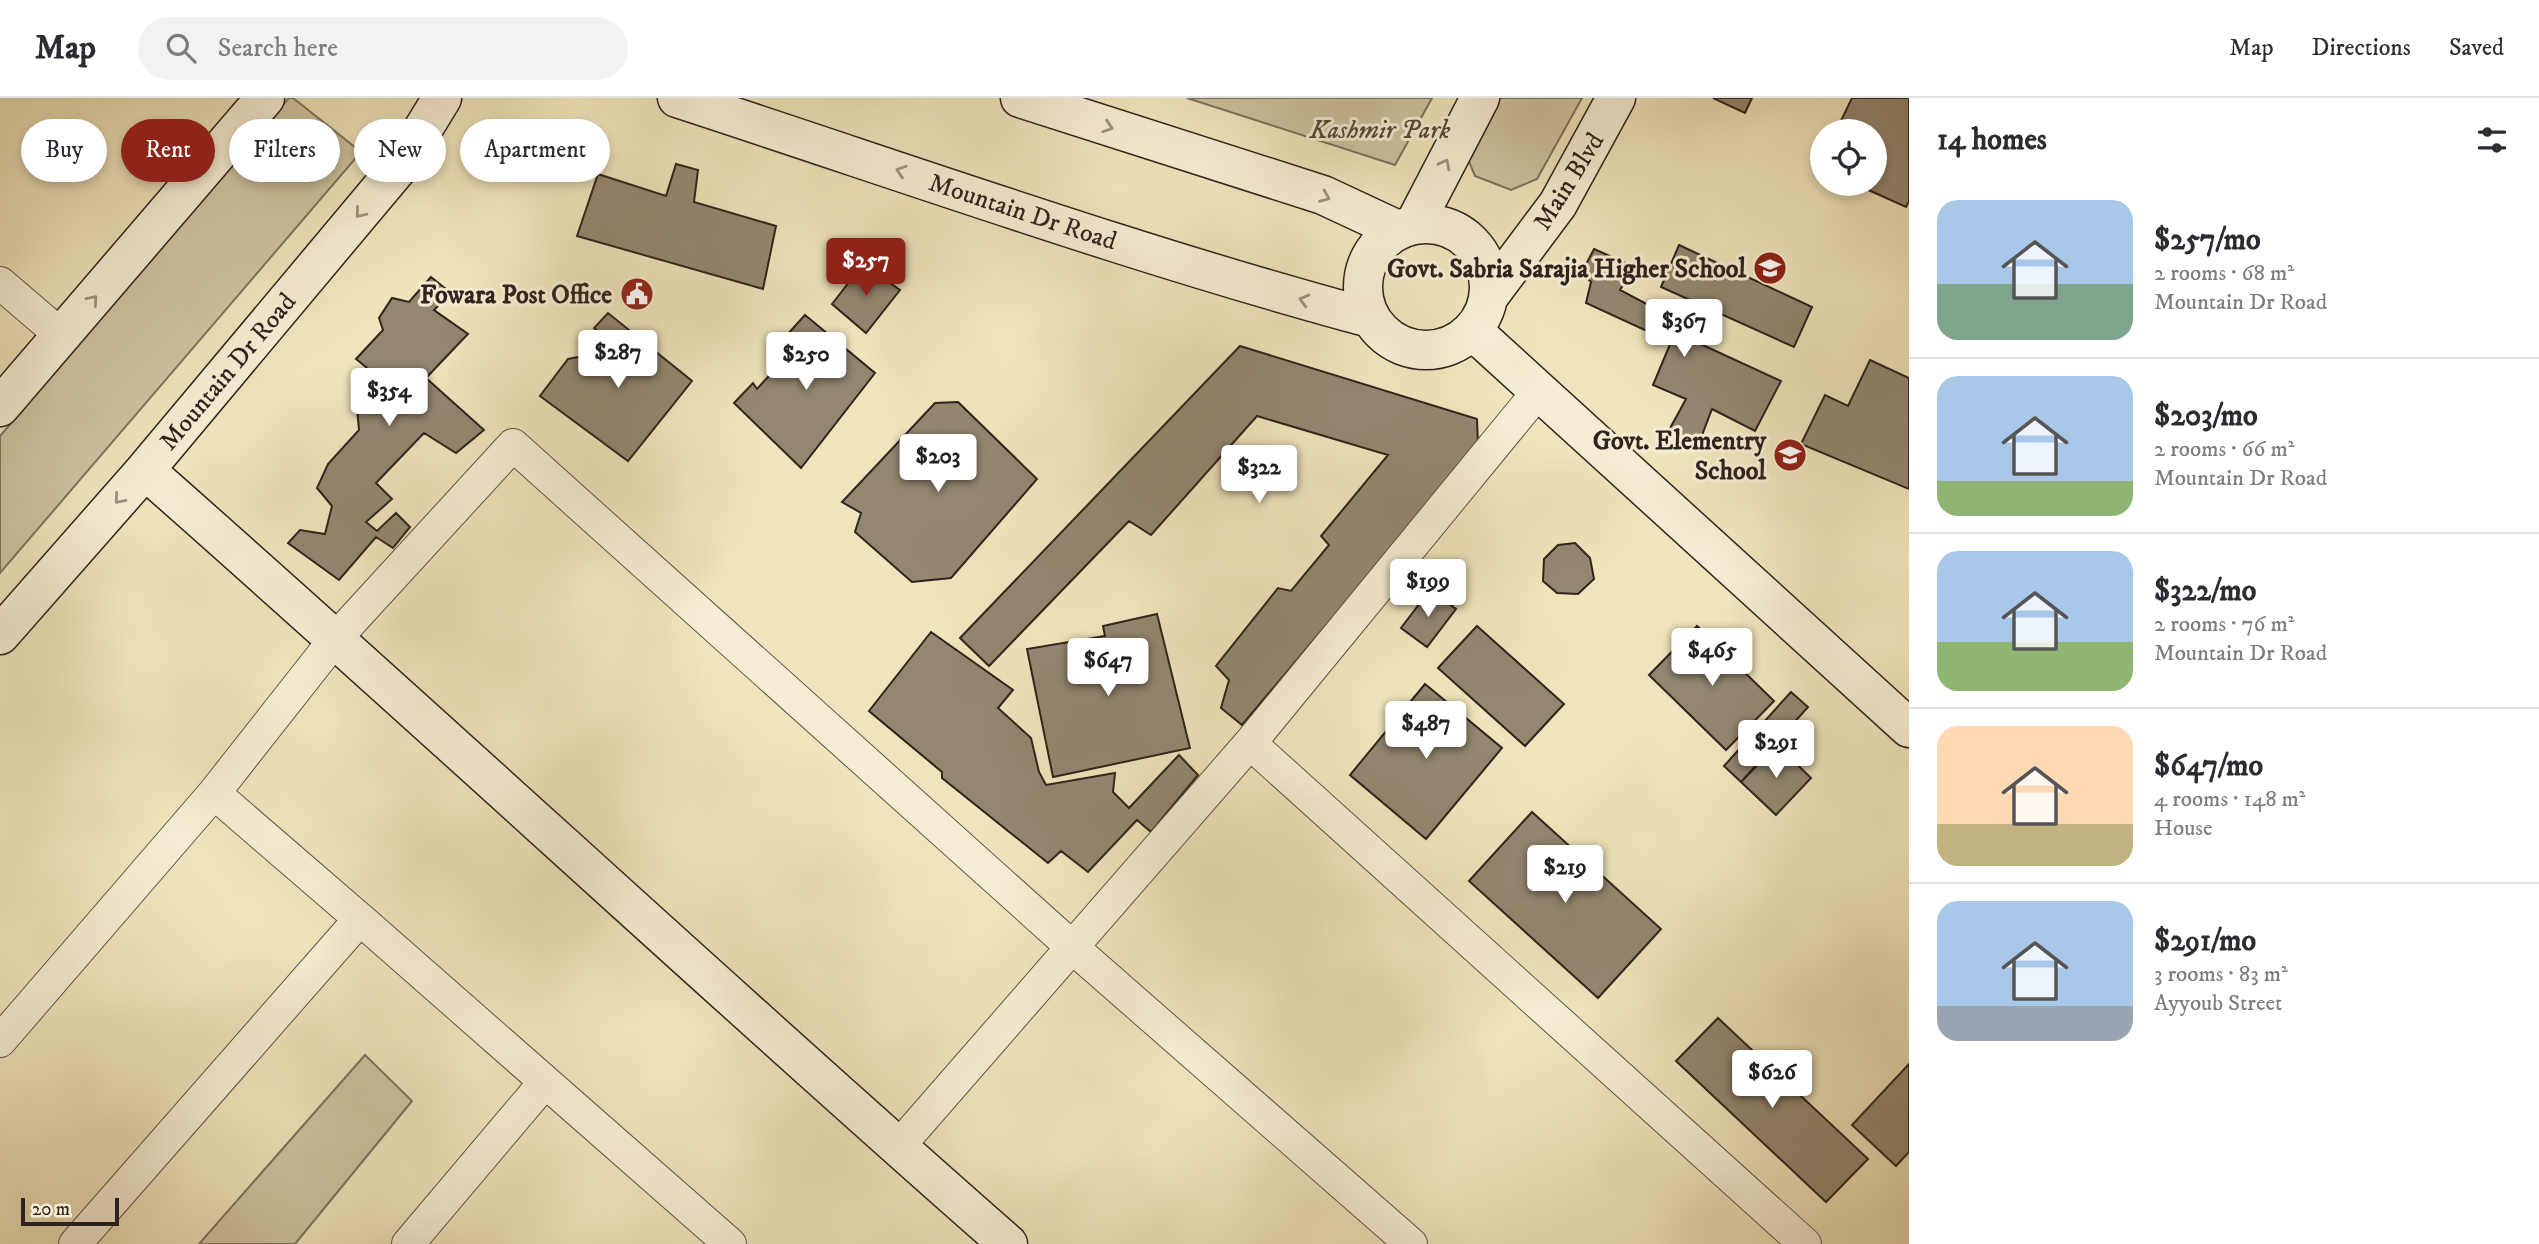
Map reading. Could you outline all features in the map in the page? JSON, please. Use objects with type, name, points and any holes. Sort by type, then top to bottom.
[{"type":"street","points":[[0,407],[265,98]]},
{"type":"street","name":"Mountain Dr Road","points":[[0,635],[145,470],[403,162],[442,98]]},
{"type":"street","name":"Mountain Dr Road","points":[[677,98],[1271,292],[1370,318]]},
{"type":"street","points":[[1020,98],[1323,195],[1406,228],[1438,225],[1460,233],[1478,250],[1488,271],[1490,295]]},
{"type":"street","points":[[1480,98],[1406,228],[1378,246],[1365,268],[1363,294],[1370,318],[1390,340],[1418,351],[1448,347],[1473,331],[1909,728]]},
{"type":"street","name":"Main Blvd","points":[[1473,331],[1484,314],[1490,295],[1558,204],[1616,98]]},
{"type":"street","points":[[0,282],[62,336]]},
{"type":"street","points":[[898,1147],[1250,743],[1538,392]]},
{"type":"street","points":[[0,1041],[214,793],[336,638],[513,445],[1072,947],[1411,1244]]},
{"type":"street","points":[[145,470],[336,638],[1008,1244]]},
{"type":"street","points":[[1250,743],[1805,1244]]},
{"type":"street","points":[[214,793],[730,1244]]},
{"type":"street","points":[[75,1244],[360,919]]},
{"type":"street","points":[[408,1244],[545,1082]]},
{"type":"green space","points":[[289,98],[293,98],[319,119],[271,119]]},
{"type":"green space","name":"Kashmir Park","points":[[1187,98],[1432,98],[1395,165]]},
{"type":"green space","points":[[1500,98],[1582,98],[1537,179],[1511,190],[1475,176],[1467,157]]},
{"type":"green space","points":[[340,135],[354,146],[354,160],[340,176]]},
{"type":"green space","points":[[229,168],[229,182],[335,182],[0,573],[0,436]]},
{"type":"green space","points":[[365,1055],[412,1101],[295,1244],[199,1244]]},
{"type":"building","points":[[1713,98],[1752,98],[1745,113]]},
{"type":"building","points":[[1852,98],[1909,98],[1909,201],[1906,207],[1882,196],[1887,196],[1887,119],[1842,119]]},
{"type":"building","points":[[676,164],[698,170],[694,202],[776,226],[763,289],[577,236],[595,182],[610,182],[610,178],[666,196]]},
{"type":"building","points":[[1679,245],[1812,307],[1794,347],[1661,287]]},
{"type":"building","points":[[1594,249],[1635,267],[1620,290],[1686,325],[1681,335],[1781,381],[1755,431],[1712,409],[1696,451],[1668,432],[1686,399],[1653,385],[1671,342],[1586,303],[1591,282],[1582,272]]},
{"type":"building","points":[[863,264],[900,290],[866,333],[832,304]]},
{"type":"building","points":[[431,277],[451,293],[434,310],[468,334],[426,378],[484,430],[456,453],[424,433],[376,483],[392,499],[366,522],[377,531],[396,513],[410,527],[393,548],[376,537],[339,580],[288,543],[300,530],[325,534],[332,506],[317,488],[328,464],[359,430],[356,397],[378,377],[356,359],[383,330],[379,318],[392,298],[409,302]]},
{"type":"building","points":[[608,313],[692,381],[628,461],[540,396],[568,359],[611,351],[616,344],[594,328]]},
{"type":"building","points":[[805,315],[875,373],[801,468],[734,403],[753,383],[757,389],[798,344],[787,335]]},
{"type":"building","points":[[1240,346],[1477,419],[1478,445],[1242,725],[1221,708],[1229,680],[1216,666],[1278,588],[1291,591],[1329,545],[1321,536],[1388,455],[1257,416],[1151,535],[1129,521],[989,666],[960,638]]},
{"type":"building","points":[[1870,360],[1909,378],[1909,489],[1801,444],[1825,395],[1848,406]]},
{"type":"building","points":[[958,402],[1037,479],[951,578],[912,582],[855,532],[861,513],[842,502],[935,403]]},
{"type":"building","points":[[1575,543],[1590,558],[1594,579],[1578,594],[1557,593],[1543,581],[1544,559],[1558,545]]},
{"type":"building","points":[[1430,590],[1456,609],[1427,647],[1401,628]]},
{"type":"building","points":[[1157,614],[1190,748],[1053,777],[1027,649],[1105,636],[1103,626]]},
{"type":"building","points":[[1477,626],[1564,704],[1525,746],[1438,668]]},
{"type":"building","points":[[1697,626],[1774,701],[1726,750],[1649,675]]},
{"type":"building","points":[[931,632],[1013,690],[998,708],[1031,738],[1039,772],[1046,785],[1115,773],[1113,792],[1129,808],[1179,755],[1198,775],[1151,832],[1137,820],[1088,872],[1061,851],[1048,863],[942,778],[942,772],[869,711]]},
{"type":"building","points":[[1425,684],[1502,748],[1426,839],[1350,775]]},
{"type":"building","points":[[1791,692],[1808,707],[1741,782],[1724,766]]},
{"type":"building","points":[[1777,745],[1811,778],[1776,815],[1741,782]]},
{"type":"building","points":[[1532,812],[1661,929],[1598,998],[1469,881]]},
{"type":"building","points":[[1718,1018],[1868,1159],[1826,1202],[1676,1061]]},
{"type":"building","points":[[1909,1064],[1909,1152],[1896,1166],[1852,1125]]},
{"type":"place","name":"Govt. Sabria Sarajia Higher School","points":[[1770,268]]},
{"type":"place","name":"Fowara Post Office","points":[[637,294]]},
{"type":"place","name":"Govt. Elementry School","points":[[1790,455]]}]
